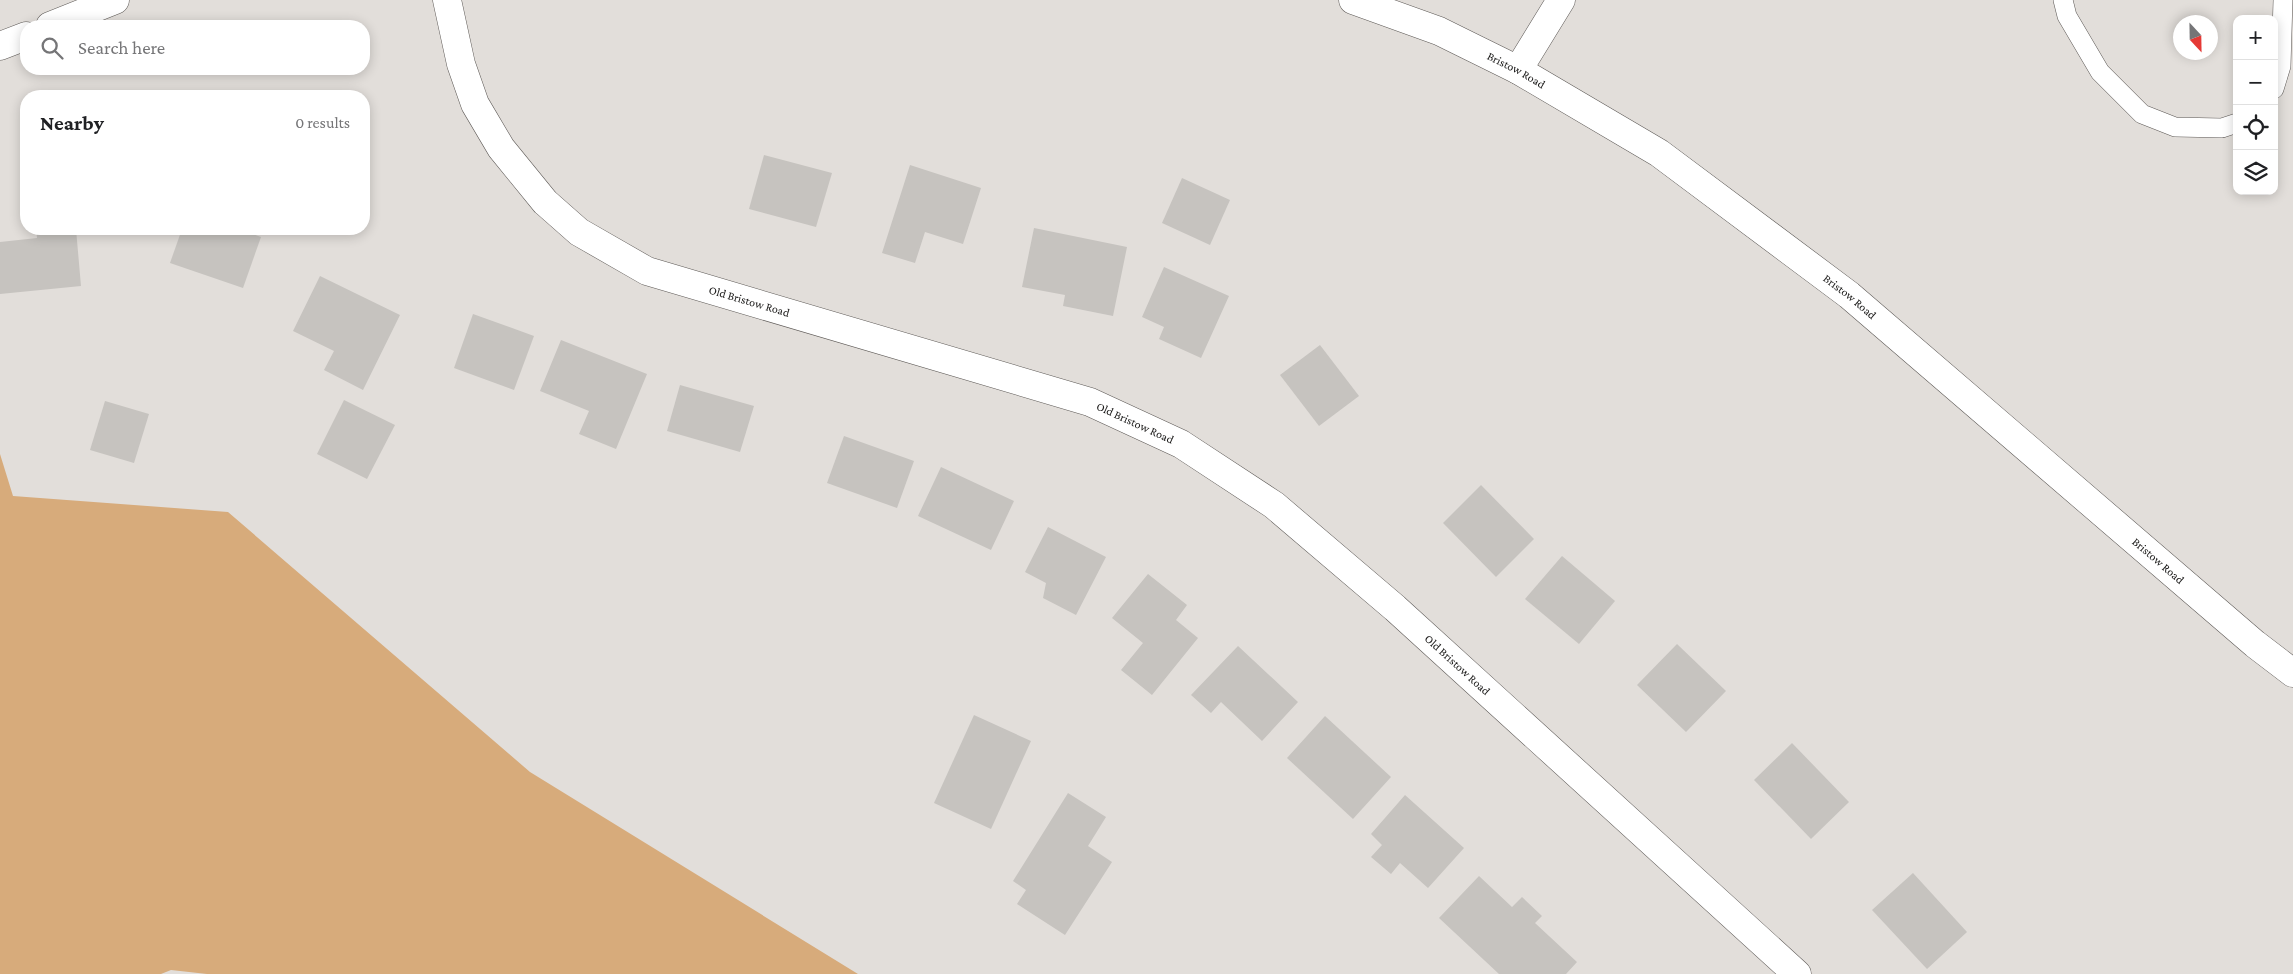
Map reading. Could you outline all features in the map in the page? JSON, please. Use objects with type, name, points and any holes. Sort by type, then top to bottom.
[{"type":"street","points":[[65,20],[115,0]]},
{"type":"street","name":"Old Bristow Road","points":[[447,0],[461,64],[475,104],[501,148],[545,202],[579,232],[647,271],[1090,402],[1181,444],[1274,505],[1395,608],[1797,974]]},
{"type":"street","name":"Bristow Road","points":[[1354,0],[1439,31],[1518,70],[1660,153],[1849,295],[2241,632],[2293,673]]},
{"type":"street","points":[[1518,70],[1561,0]]},
{"type":"street","points":[[0,46],[20,38]]},
{"type":"lane","points":[[2064,0],[2067,16],[2100,72],[2142,114],[2175,127],[2222,128],[2233,124]]},
{"type":"lane","points":[[2278,76],[2281,66],[2283,0]]},
{"type":"shaded area","points":[[0,454],[13,496],[228,512],[530,772],[858,974],[207,974],[171,970],[161,974],[0,974]]},
{"type":"building","points":[[764,155],[832,173],[816,227],[749,209]]},
{"type":"building","points":[[910,165],[981,188],[963,244],[925,232],[915,263],[882,253]]},
{"type":"building","points":[[1182,178],[1230,200],[1210,245],[1162,223]]},
{"type":"building","points":[[1034,228],[1127,247],[1113,316],[1063,306],[1065,295],[1022,287]]},
{"type":"building","points":[[37,235],[77,235],[81,286],[0,294],[0,242],[37,238]]},
{"type":"building","points":[[180,235],[255,235],[261,237],[243,288],[170,263]]},
{"type":"building","points":[[1164,267],[1229,296],[1201,358],[1159,339],[1164,327],[1142,317]]},
{"type":"building","points":[[320,276],[400,315],[363,390],[324,370],[334,351],[293,331]]},
{"type":"building","points":[[473,314],[534,336],[514,390],[454,368]]},
{"type":"building","points":[[561,340],[647,374],[616,449],[579,434],[589,411],[540,391]]},
{"type":"building","points":[[1320,345],[1359,396],[1319,426],[1280,375]]},
{"type":"building","points":[[680,385],[754,406],[740,452],[667,431]]},
{"type":"building","points":[[344,400],[395,425],[367,479],[317,454]]},
{"type":"building","points":[[105,401],[149,414],[134,463],[90,450]]},
{"type":"building","points":[[844,436],[914,461],[897,508],[827,483]]},
{"type":"building","points":[[941,467],[1014,501],[991,550],[918,516]]},
{"type":"building","points":[[1481,485],[1534,539],[1496,577],[1443,523]]},
{"type":"building","points":[[1048,527],[1106,557],[1076,615],[1043,598],[1046,583],[1025,572]]},
{"type":"building","points":[[1562,556],[1615,601],[1579,644],[1525,599]]},
{"type":"building","points":[[1148,574],[1187,605],[1176,620],[1198,638],[1152,695],[1121,670],[1143,643],[1112,618]]},
{"type":"building","points":[[1677,644],[1726,691],[1686,732],[1637,685]]},
{"type":"building","points":[[1238,646],[1298,702],[1262,741],[1221,702],[1211,713],[1191,695]]},
{"type":"building","points":[[974,715],[1031,741],[991,829],[934,803]]},
{"type":"building","points":[[1325,716],[1391,777],[1353,819],[1287,758]]},
{"type":"building","points":[[1792,743],[1849,802],[1811,839],[1754,780]]},
{"type":"building","points":[[1068,793],[1106,817],[1088,846],[1112,862],[1065,935],[1017,904],[1026,890],[1013,881]]},
{"type":"building","points":[[1405,795],[1464,848],[1428,888],[1400,863],[1391,874],[1371,857],[1382,845],[1371,834]]},
{"type":"building","points":[[1913,873],[1967,932],[1927,969],[1872,910]]},
{"type":"building","points":[[1479,876],[1512,907],[1522,897],[1542,916],[1535,923],[1577,962],[1566,974],[1499,974],[1439,918]]}]
